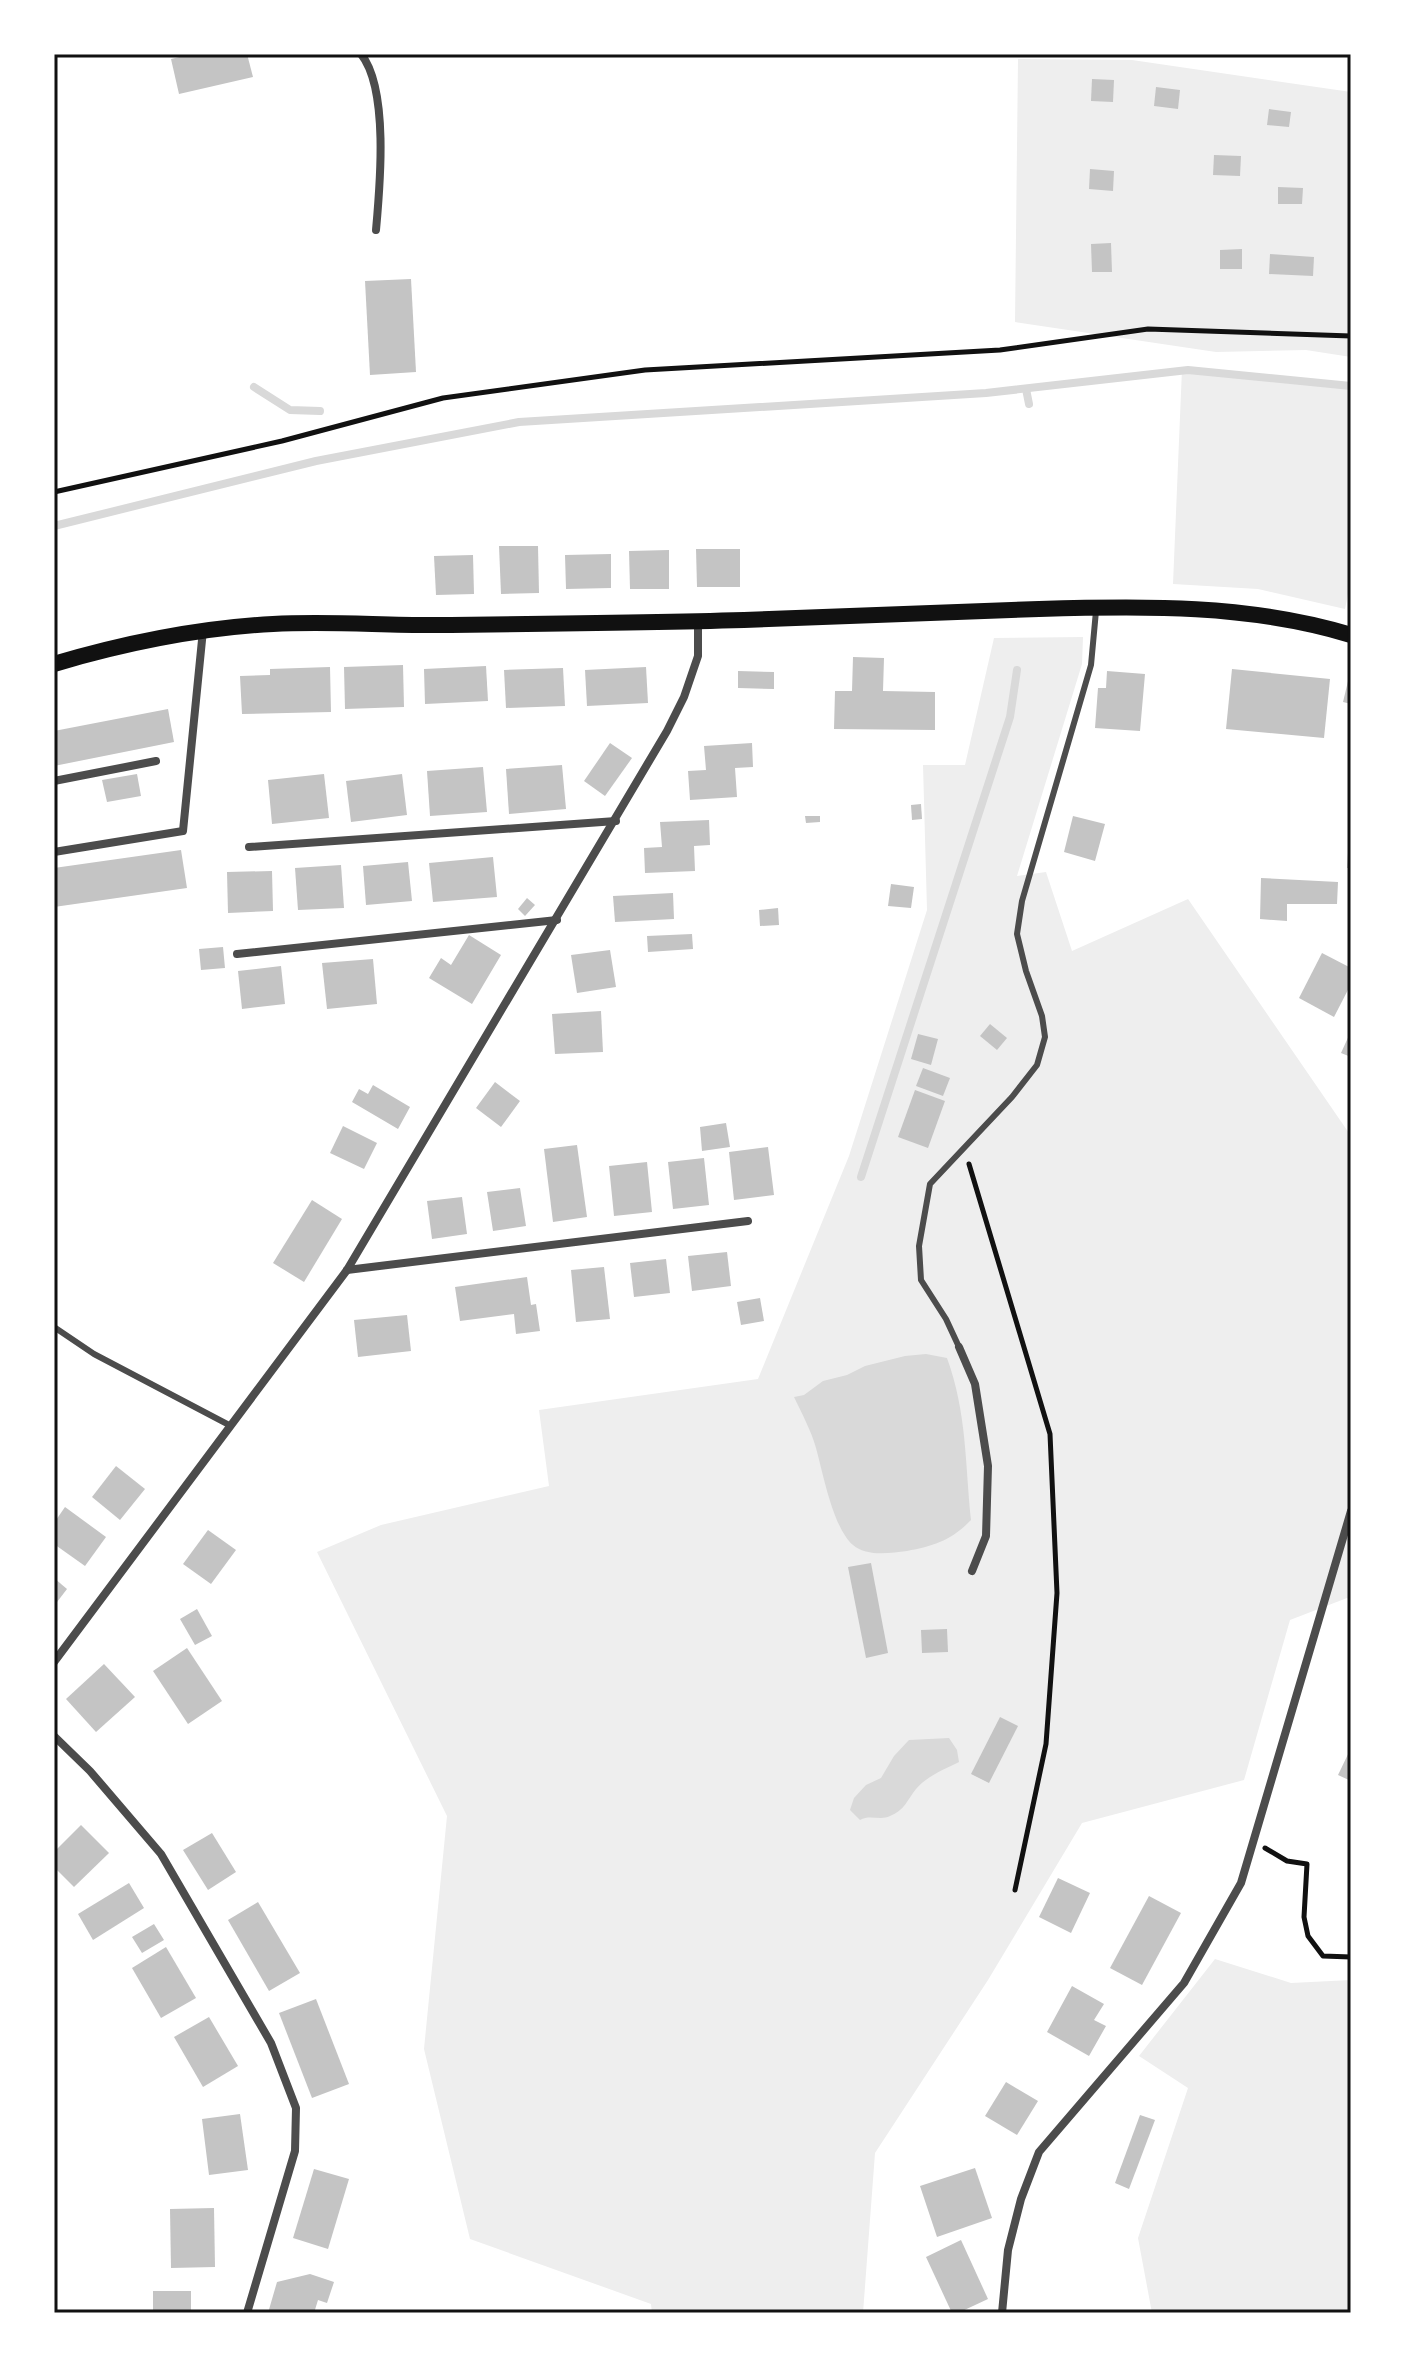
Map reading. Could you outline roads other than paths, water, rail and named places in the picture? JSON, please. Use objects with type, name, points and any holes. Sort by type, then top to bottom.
[{"type":"main road","points":[[54,664],[107,649],[203,630],[273,623],[439,625],[1186,607],[1254,614],[1351,635]]},
{"type":"street","points":[[361,54],[369,65],[378,112],[382,160],[376,230]]},
{"type":"street","points":[[54,1662],[347,1270],[616,821],[684,697],[698,656],[698,620]]},
{"type":"street","points":[[54,852],[183,831],[203,630]]},
{"type":"street","points":[[54,781],[156,761]]},
{"type":"street","points":[[249,847],[616,821]]},
{"type":"street","points":[[237,954],[557,920]]},
{"type":"street","points":[[347,1270],[748,1221]]},
{"type":"street","points":[[959,1347],[975,1384],[988,1466],[986,1536],[972,1571]]},
{"type":"street","points":[[1002,2313],[1008,2250],[1021,2199],[1039,2152],[1184,1983],[1241,1883],[1351,1511]]},
{"type":"street","points":[[54,1736],[90,1771],[161,1854],[271,2043],[296,2108],[295,2151],[247,2313]]},
{"type":"lane","points":[[959,1347],[946,1319],[921,1280],[919,1246],[930,1184],[1012,1097],[1037,1065],[1045,1037],[1042,1016],[1017,934],[1022,901],[1091,665],[1096,608]]},
{"type":"lane","points":[[54,1327],[94,1354],[231,1426]]},
{"type":"waterway","points":[[54,526],[316,461],[519,422],[986,393],[1188,370],[1351,386]]},
{"type":"waterway","points":[[254,387],[290,410],[320,411]]},
{"type":"waterway","points":[[1026,389],[1029,404]]},
{"type":"waterway","points":[[861,1177],[1010,717],[1017,670]]}]
